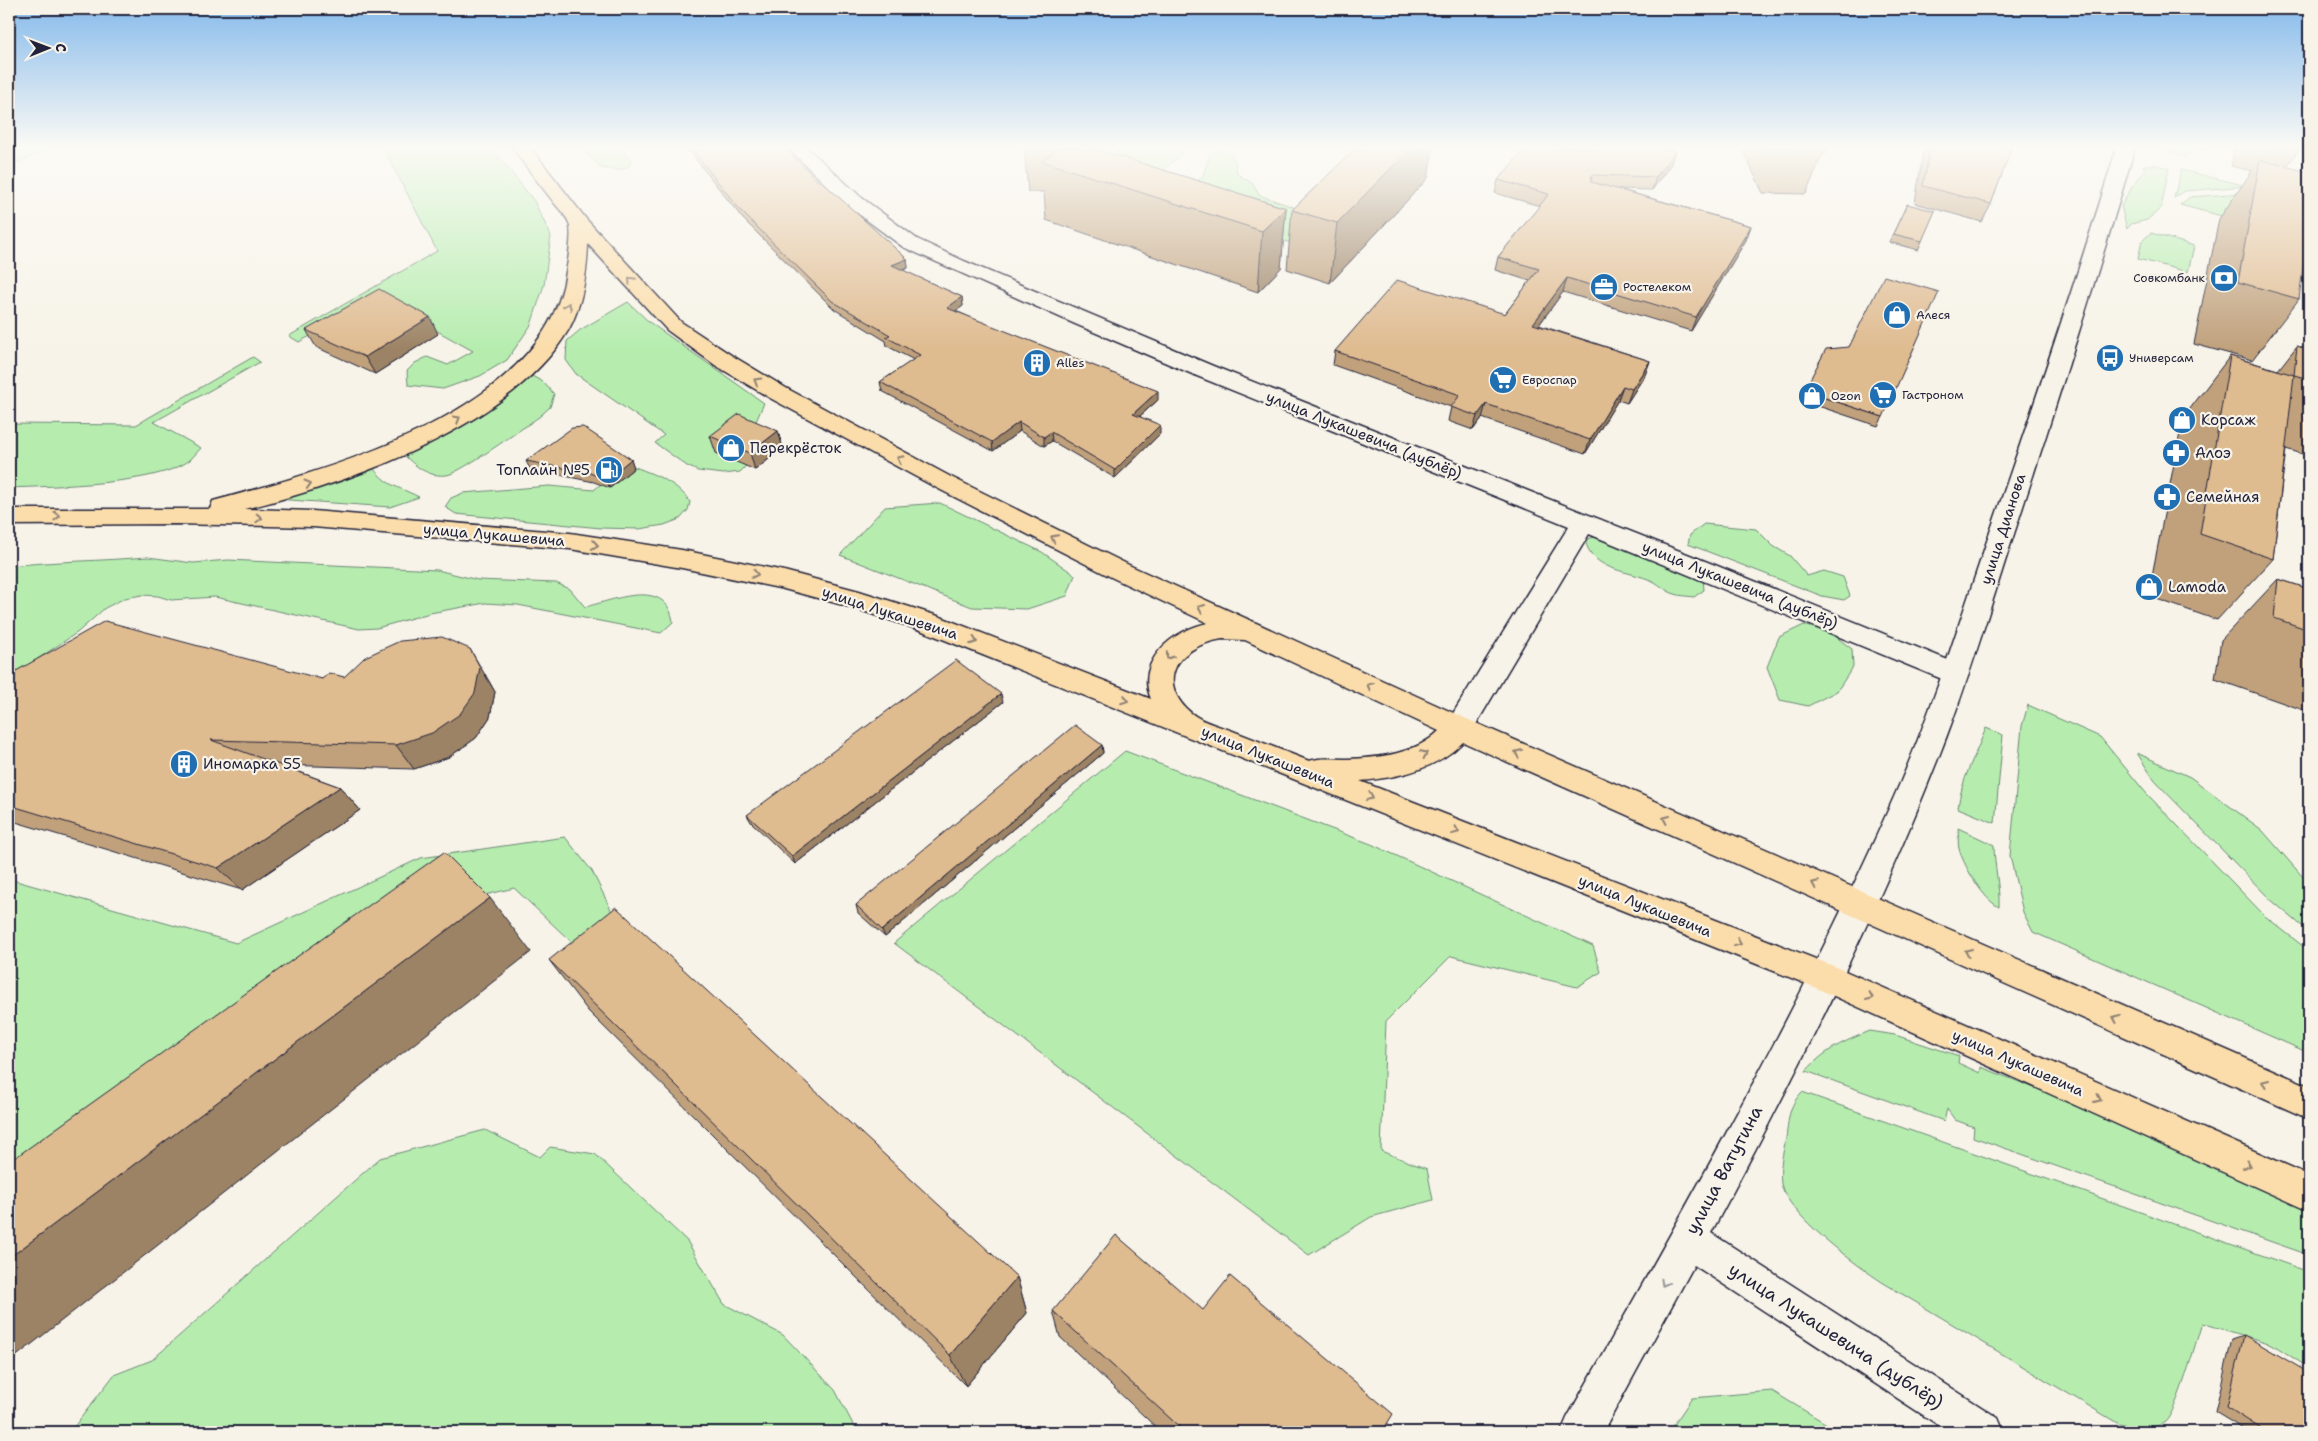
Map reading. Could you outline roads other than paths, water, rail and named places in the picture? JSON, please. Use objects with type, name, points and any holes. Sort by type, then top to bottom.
[{"type":"main road","points":[[572,214],[674,326],[724,360],[778,393],[956,488],[1122,572],[1460,728],[2309,1103]]},
{"type":"main road","name":"улица Лукашевича (дублёр)","points":[[872,214],[910,243],[956,265],[1255,392],[1584,522],[1956,674]]},
{"type":"main road","name":"улица Дианова","points":[[1860,904],[1917,778],[1956,674],[2066,341],[2105,214]]},
{"type":"main road","points":[[9,517],[176,516],[248,501],[316,482],[448,424],[490,399],[521,374],[558,329],[571,299],[579,265],[579,223]]},
{"type":"main road","name":"улица Лукашевича","points":[[176,516],[313,519],[570,542],[682,559],[784,580],[859,600],[929,623],[1825,977],[2309,1193]]},
{"type":"main road","points":[[1291,765],[1339,771],[1384,768],[1424,754],[1442,745],[1460,728],[1584,522]]},
{"type":"main road","points":[[1195,728],[1173,714],[1161,694],[1160,673],[1168,654],[1186,639],[1209,631],[1236,630],[1261,636]]},
{"type":"main road","name":"улица Ватутина","points":[[1581,1432],[1688,1240],[1825,977],[1860,904]]},
{"type":"main road","name":"улица Лукашевича (дублёр)","points":[[1688,1240],[1984,1432]]},
{"type":"place","name":"Совкомбанк","points":[[2224,278]]},
{"type":"place","name":"Ростелеком","points":[[1604,287]]},
{"type":"place","name":"Алеся","points":[[1897,315]]},
{"type":"place","name":"Универсам","points":[[2110,358]]},
{"type":"place","name":"Alles","points":[[1037,363]]},
{"type":"place","name":"Евроспар","points":[[1503,380]]},
{"type":"place","name":"Гастроном","points":[[1883,395]]},
{"type":"place","name":"Ozon","points":[[1812,396]]},
{"type":"place","name":"Корсаж","points":[[2182,420]]},
{"type":"place","name":"Перекрёсток","points":[[731,448]]},
{"type":"place","name":"Алоэ","points":[[2176,453]]},
{"type":"place","name":"Топлайн №5","points":[[609,470]]},
{"type":"place","name":"Семейная","points":[[2167,497]]},
{"type":"place","name":"Lamoda","points":[[2149,587]]},
{"type":"place","name":"Иномарка 55","points":[[184,764]]}]
